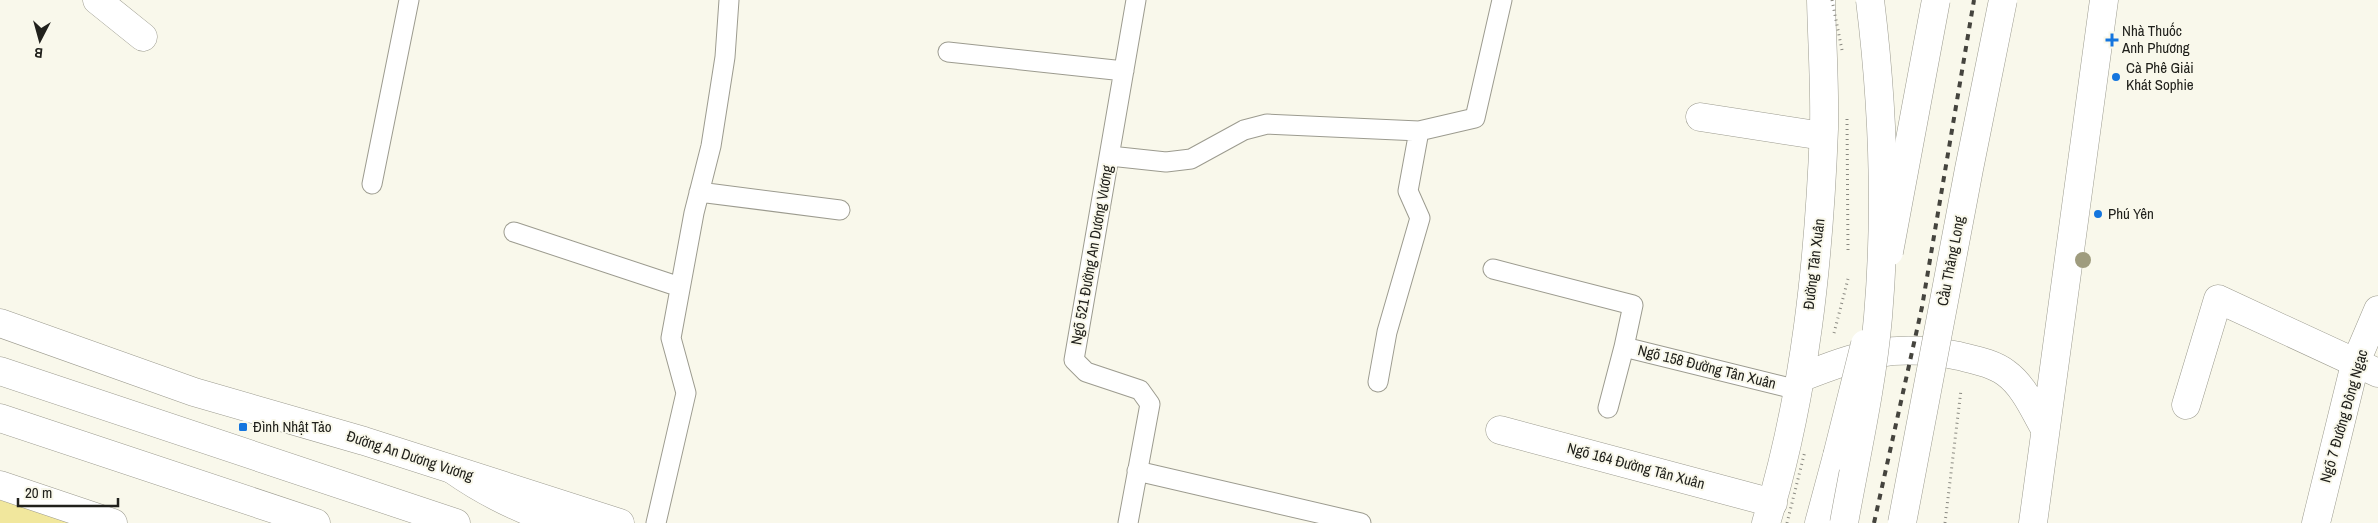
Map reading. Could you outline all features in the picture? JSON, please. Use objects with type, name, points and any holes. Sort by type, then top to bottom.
[{"type":"main road","points":[[97,0],[143,37]]},
{"type":"main road","name":"Đường Tân Xuân","points":[[1775,516],[1799,384],[1818,239],[1823,136],[1821,0]]},
{"type":"main road","points":[[1844,523],[1878,319],[1883,215],[1881,131],[1870,0]]},
{"type":"main road","points":[[1820,523],[1893,234],[1936,0]]},
{"type":"main road","name":"Cầu Thăng Long","points":[[1902,523],[1967,178],[2003,0]]},
{"type":"main road","points":[[2033,523],[2104,0]]},
{"type":"main road","points":[[1700,117],[1823,136]]},
{"type":"main road","points":[[2186,405],[2218,299],[2366,368]]},
{"type":"main road","name":"Ngõ 7 Đường Đông Ngạc","points":[[2316,523],[2366,368],[2378,310]]},
{"type":"main road","name":"Đường An Dương Vương","points":[[0,324],[194,392],[364,441],[620,523]]},
{"type":"main road","points":[[1799,384],[1864,355],[1892,350],[1937,352],[1982,361],[2006,372],[2022,389],[2045,429]]},
{"type":"main road","points":[[0,371],[456,523]]},
{"type":"main road","points":[[0,418],[316,523]]},
{"type":"main road","name":"Ngõ 164 Đường Tân Xuân","points":[[1500,430],[1775,516]]},
{"type":"main road","points":[[453,470],[480,489],[508,504],[560,523]]},
{"type":"main road","points":[[0,485],[113,523]]},
{"type":"lane","points":[[372,184],[410,0]]},
{"type":"lane","points":[[656,523],[686,393],[671,338],[699,192],[711,146],[725,57],[729,0]]},
{"type":"lane","name":"Ngõ 521 Đường An Dương Vương","points":[[1128,523],[1150,404],[1140,390],[1086,372],[1074,360],[1136,0]]},
{"type":"lane","points":[[1110,156],[1166,162],[1191,159],[1244,130],[1267,124],[1419,131],[1475,118],[1502,0]]},
{"type":"lane","points":[[948,52],[1124,71]]},
{"type":"lane","points":[[1378,382],[1387,332],[1420,218],[1408,190],[1419,131]]},
{"type":"lane","points":[[699,192],[840,210]]},
{"type":"lane","points":[[514,232],[680,287]]},
{"type":"lane","name":"Ngõ 158 Đường Tân Xuân","points":[[1493,269],[1633,305],[1624,347],[1799,384]]},
{"type":"lane","points":[[1608,408],[1624,347]]},
{"type":"lane","points":[[1138,471],[1360,523]]},
{"type":"path","points":[[1832,0],[1843,56]]},
{"type":"path","points":[[1847,115],[1848,255]]},
{"type":"path","points":[[1832,342],[1848,275]]},
{"type":"path","points":[[1775,516],[1806,447]]},
{"type":"shaded area","points":[[0,486],[112,523],[0,523]]},
{"type":"railway","points":[[1874,523],[1922,307],[1974,0]]},
{"type":"place","name":"Nhà Thuốc Anh Phương","points":[[2112,40]]},
{"type":"place","name":"Cà Phê Giải Khát Sophie","points":[[2116,77]]},
{"type":"place","name":"Phú Yên","points":[[2098,214]]},
{"type":"place","name":"Đình Nhật Tảo","points":[[243,427]]}]
